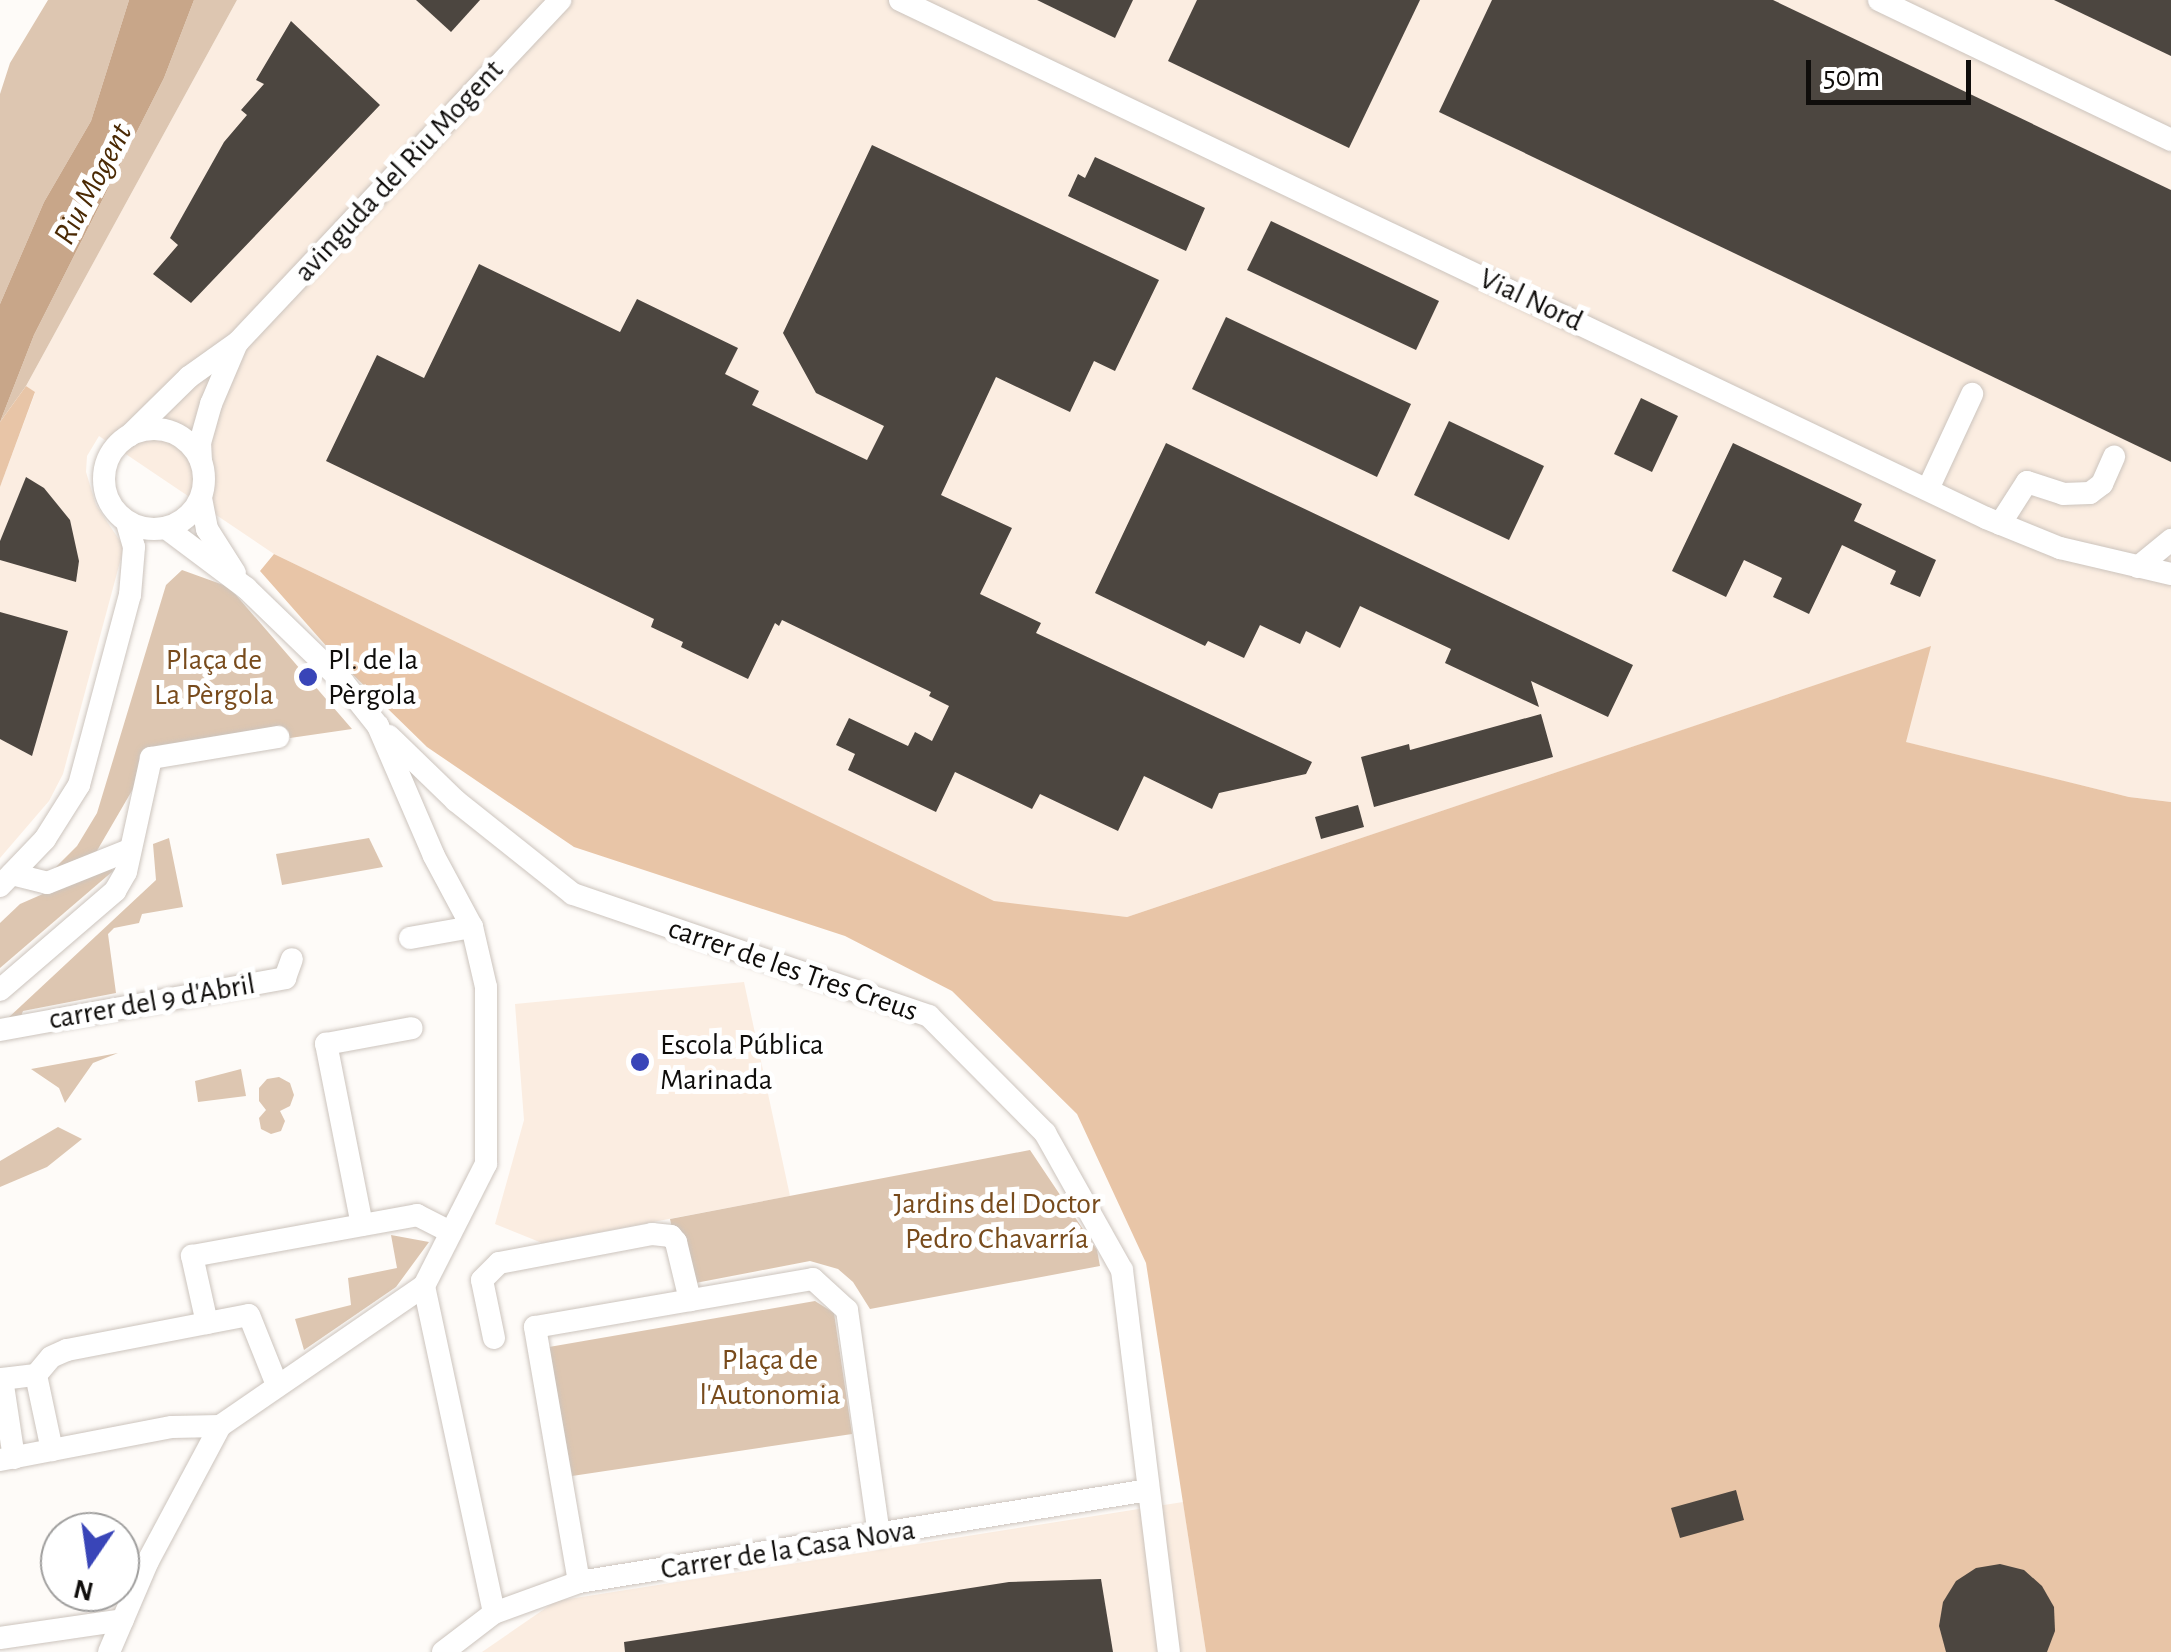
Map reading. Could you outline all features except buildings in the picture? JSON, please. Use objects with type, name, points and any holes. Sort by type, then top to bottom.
[{"type":"street","name":"avinguda del Riu Mogent","points":[[128,436],[179,386],[238,342],[560,0]]},
{"type":"street","name":"Vial Nord","points":[[900,0],[2000,524],[2060,548],[2171,574]]},
{"type":"street","points":[[1879,0],[2171,140]]},
{"type":"street","name":"avinguda del Riu Mogent","points":[[201,462],[200,443],[211,404],[238,342]]},
{"type":"street","points":[[1928,489],[1972,394]]},
{"type":"street","points":[[6,880],[44,839],[79,785],[130,594],[134,547],[127,522],[113,509],[104,483],[110,456],[128,436],[149,429],[170,432],[189,444],[201,462],[201,498],[207,530],[246,588]]},
{"type":"street","points":[[2000,524],[2027,482],[2063,494],[2090,494],[2102,484],[2114,457]]},
{"type":"street","points":[[130,594],[164,528],[184,520],[201,498]]},
{"type":"street","points":[[109,1652],[220,1426],[424,1286],[486,1164],[486,986],[472,927],[434,856],[378,726],[343,682],[246,588],[164,528],[127,522]]},
{"type":"street","points":[[2138,568],[2171,540]]},
{"type":"street","name":"carrer de les Tres Creus","points":[[378,726],[456,802],[573,894],[929,1016],[1046,1132],[1122,1270],[1170,1652]]},
{"type":"street","name":"carrer del 9 d'Abril","points":[[0,990],[115,890],[126,872],[151,758],[278,736]]},
{"type":"street","points":[[6,880],[47,882],[130,850]]},
{"type":"street","points":[[410,938],[472,927]]},
{"type":"street","name":"carrer del 9 d'Abril","points":[[0,1030],[284,978],[292,960]]},
{"type":"street","points":[[362,1225],[326,1044],[412,1028]]},
{"type":"street","points":[[207,1323],[192,1256],[417,1215],[452,1232]]},
{"type":"street","points":[[494,1338],[482,1280],[499,1262],[652,1234],[670,1236],[676,1242],[690,1300]]},
{"type":"street","points":[[579,1582],[535,1327],[813,1279],[847,1310],[879,1536]]},
{"type":"street","points":[[424,1286],[494,1614]]},
{"type":"street","points":[[220,1426],[172,1427],[7,1459],[1,1380],[36,1375],[51,1357],[68,1350],[249,1315],[277,1384]]},
{"type":"street","points":[[36,1375],[52,1450]]},
{"type":"street","name":"Carrer de la Casa Nova","points":[[443,1652],[494,1614],[579,1582],[1150,1490]]},
{"type":"street","points":[[0,1638],[122,1620]]},
{"type":"shaded area","points":[[237,0],[2171,0],[2171,802],[2129,797],[1905,742],[1929,647],[1127,917],[994,902],[274,554],[99,436],[87,456],[86,472],[96,505],[124,547],[63,774],[49,801],[0,858],[0,487],[35,393],[26,386]]},
{"type":"shaded area","points":[[26,386],[35,392],[0,487],[0,422]]},
{"type":"shaded area","points":[[274,554],[994,901],[1127,917],[1931,646],[1906,742],[2129,797],[2171,802],[2171,1652],[1206,1652],[1146,1263],[1077,1114],[952,991],[845,936],[574,847],[427,747],[343,665],[260,571]]},
{"type":"shaded area","name":"Escola Pública Marinada","points":[[744,982],[790,1196],[542,1243],[495,1224],[524,1120],[515,1004]]},
{"type":"shaded area","points":[[1183,1502],[1206,1652],[482,1652],[556,1601]]},
{"type":"green space","points":[[48,0],[129,0],[91,121],[44,202],[0,304],[0,94],[10,63]]},
{"type":"green space","points":[[194,0],[237,0],[26,386],[0,422],[34,335],[164,78]]},
{"type":"green space","name":"Plaça de La Pèrgola","points":[[182,570],[229,587],[352,729],[151,758],[91,861],[55,868],[77,846],[97,813],[166,585]]},
{"type":"green space","points":[[169,838],[183,907],[142,914],[139,923],[114,928],[108,934],[116,993],[23,1011],[19,1021],[7,1019],[156,880],[153,844]]},
{"type":"green space","points":[[369,838],[383,867],[282,885],[276,854]]},
{"type":"green space","points":[[109,865],[113,871],[0,968],[0,923],[20,904]]},
{"type":"green space","points":[[118,1053],[93,1063],[65,1103],[59,1088],[31,1069]]},
{"type":"green space","points":[[241,1069],[246,1096],[198,1102],[195,1081]]},
{"type":"green space","points":[[279,1077],[290,1083],[294,1095],[290,1106],[280,1111],[285,1121],[281,1131],[271,1134],[261,1129],[259,1118],[266,1110],[259,1101],[259,1088],[267,1079]]},
{"type":"green space","points":[[58,1127],[82,1139],[47,1167],[0,1187],[0,1161]]},
{"type":"green space","name":"Jardins del Doctor Pedro Chavarría","points":[[1030,1150],[1097,1250],[1100,1266],[870,1309],[853,1282],[838,1269],[810,1261],[685,1285],[670,1219]]},
{"type":"green space","points":[[391,1235],[429,1242],[396,1287],[304,1350],[295,1319],[351,1305],[348,1278],[397,1268]]},
{"type":"green space","name":"Plaça de l'Autonomia","points":[[815,1301],[834,1313],[852,1434],[572,1476],[549,1347]]},
{"type":"water","name":"Riu Mogent","points":[[129,0],[194,0],[164,78],[34,335],[0,422],[0,304],[44,202],[91,121]]},
{"type":"place","name":"Pl. de la Pèrgola","points":[[308,677]]},
{"type":"place","name":"Escola Pública Marinada","points":[[640,1062]]}]
